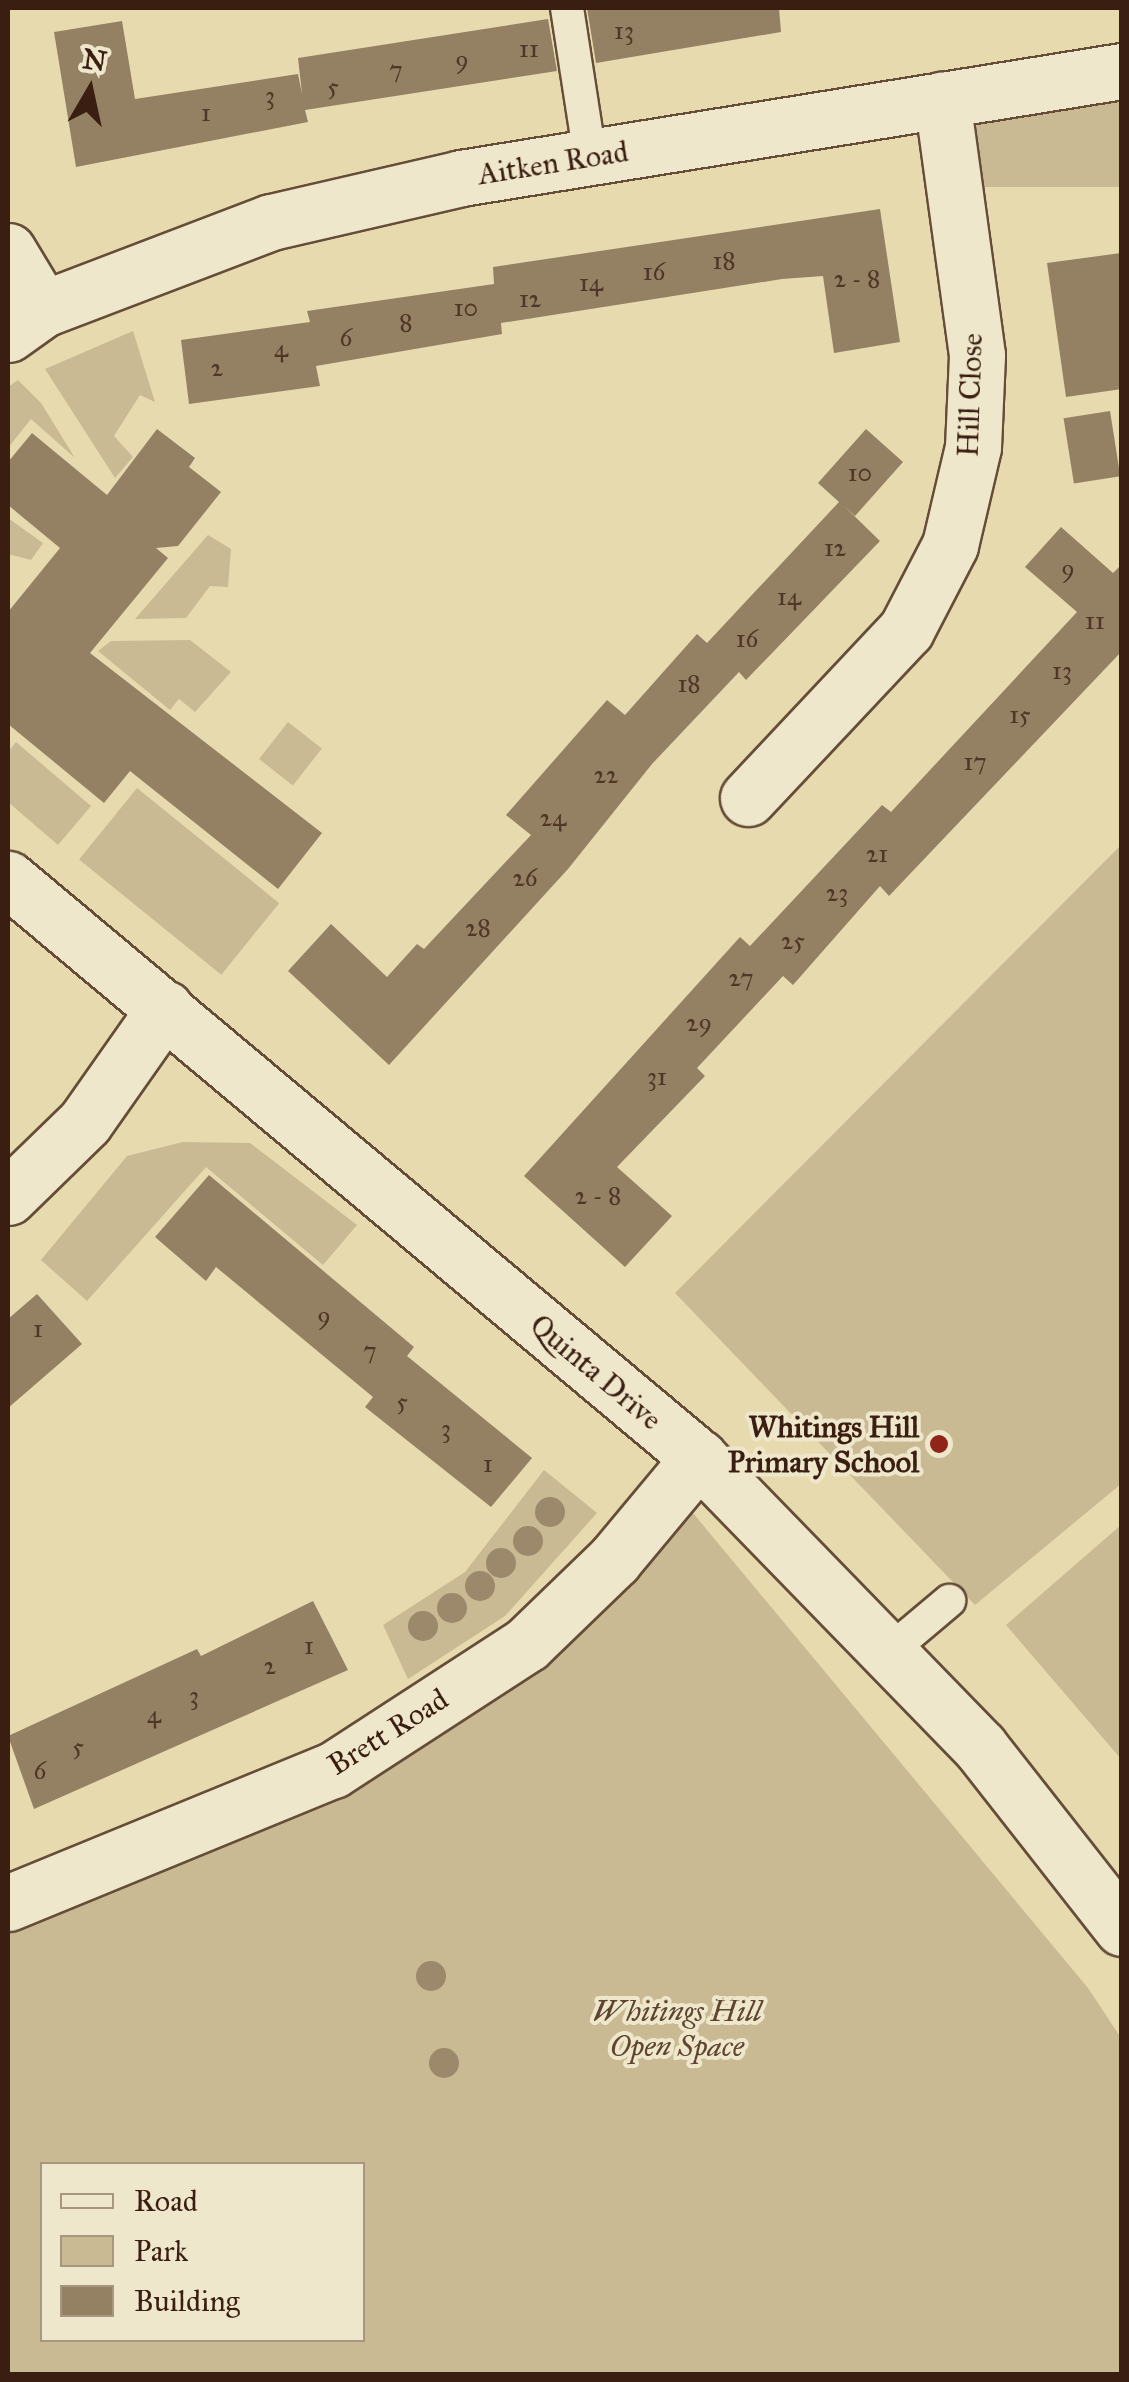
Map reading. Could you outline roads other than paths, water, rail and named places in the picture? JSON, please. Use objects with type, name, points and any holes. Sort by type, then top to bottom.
[{"type":"street","name":"Aitken Road","points":[[25,321],[271,222],[590,157],[1122,71]]},
{"type":"street","name":"Hill Close","points":[[748,798],[906,630],[950,545],[973,448],[977,356],[942,100]]},
{"type":"street","points":[[8,251],[25,321]]},
{"type":"street","name":"Quinta Drive","points":[[8,879],[699,1458],[892,1649],[980,1748],[1122,1928]]},
{"type":"street","points":[[8,1197],[85,1122],[165,1008]]},
{"type":"street","name":"Brett Road","points":[[8,1903],[333,1770],[528,1644],[614,1560],[699,1458]]},
{"type":"lane","points":[[567,8],[590,157]]},
{"type":"lane","points":[[892,1649],[949,1601]]},
{"type":"place","name":"Whitings Hill Primary School","points":[[939,1444]]},
{"type":"park label","name":"Whitings Hill Open Space","points":[[677,2028]]}]
